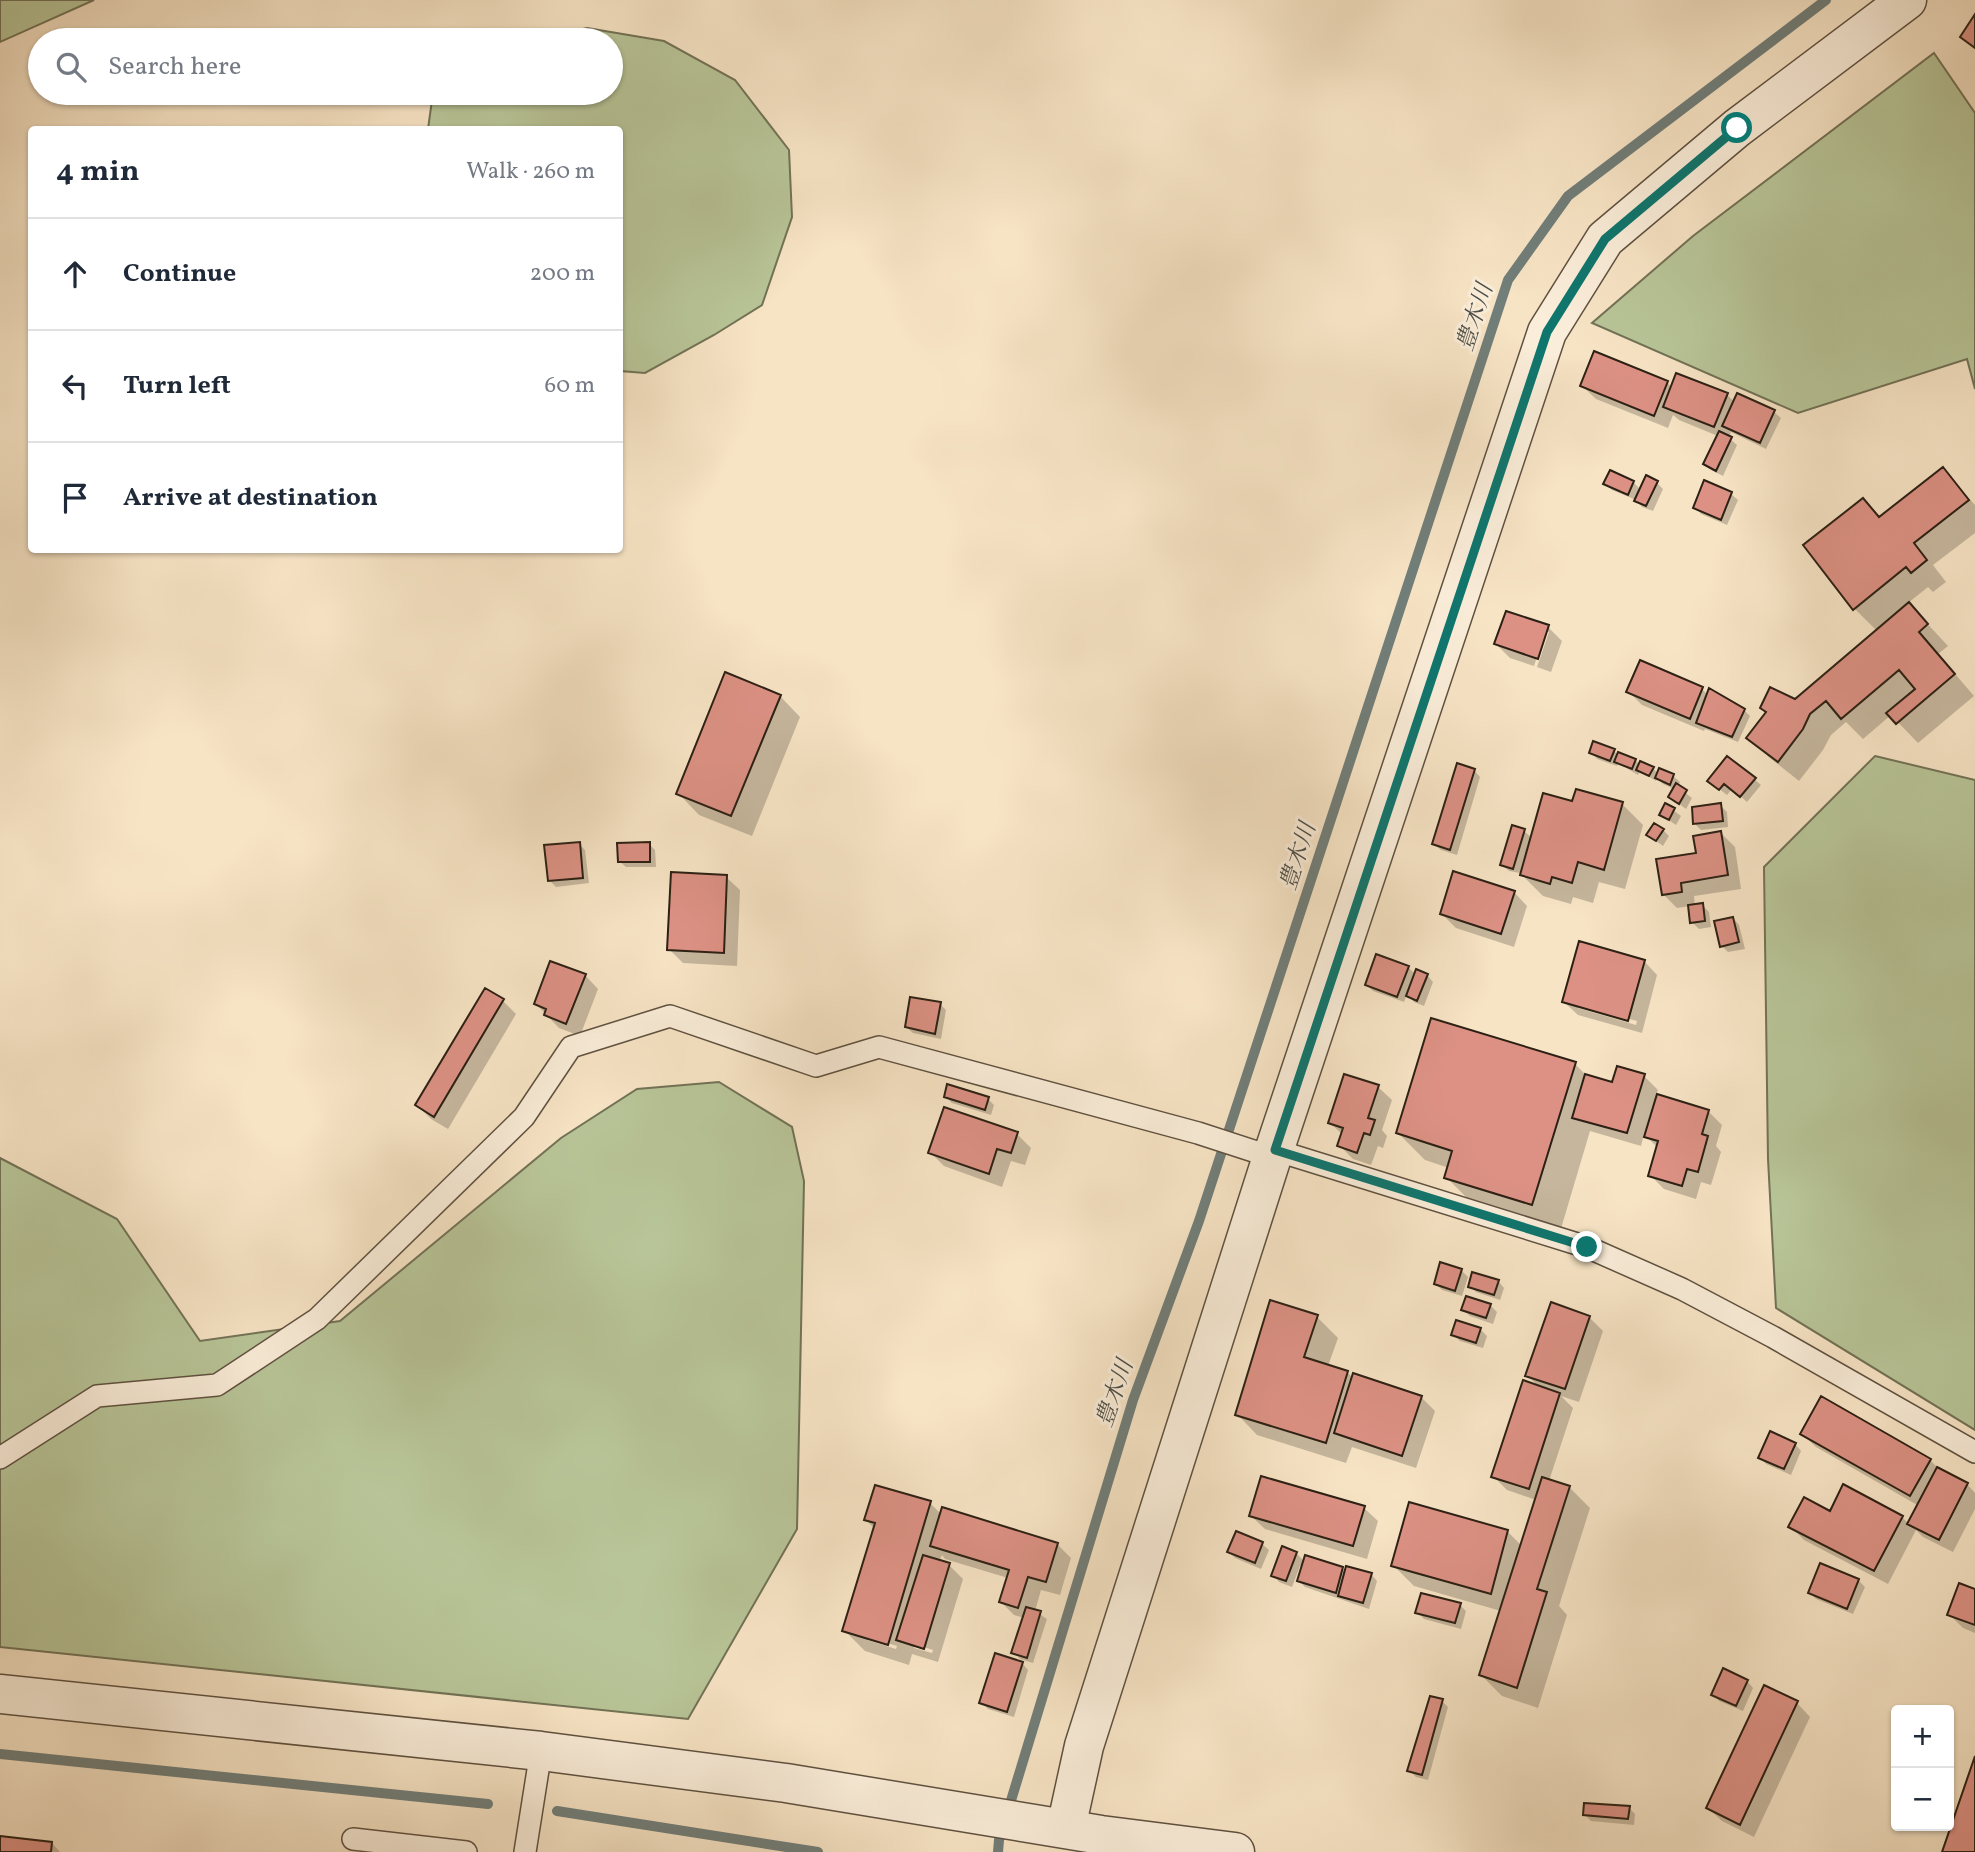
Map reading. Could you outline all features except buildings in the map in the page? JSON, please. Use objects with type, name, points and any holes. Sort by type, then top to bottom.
[{"type":"street","points":[[1055,1835],[1266,1152],[1547,332],[1605,239],[1737,128],[1907,0]]},
{"type":"street","points":[[0,1694],[541,1751],[786,1783],[975,1815],[1055,1835],[1101,1835],[1235,1852]]},
{"type":"lane","points":[[0,1458],[97,1396],[217,1385],[317,1319],[524,1117],[571,1047],[670,1016],[816,1066],[879,1047],[1266,1152],[1587,1247],[1682,1289],[1773,1337],[1975,1452]]},
{"type":"lane","points":[[525,1852],[541,1751]]},
{"type":"lane","points":[[353,1839],[466,1852]]},
{"type":"green space","points":[[0,0],[94,0],[28,28],[0,42]]},
{"type":"green space","points":[[623,34],[664,41],[735,80],[789,150],[792,217],[762,305],[645,373],[623,371],[623,126],[428,126],[431,105],[623,105]]},
{"type":"green space","points":[[1934,53],[1975,113],[1975,389],[1967,359],[1798,413],[1592,323],[1693,236]]},
{"type":"green space","points":[[1875,756],[1975,780],[1975,1430],[1776,1308],[1768,1159],[1764,867]]},
{"type":"green space","points":[[719,1082],[792,1127],[804,1181],[797,1529],[688,1719],[0,1647],[0,1158],[117,1219],[200,1341],[340,1321],[561,1138],[637,1089]]},
{"type":"waterway","name":"豊木川","points":[[998,1852],[999,1840],[1133,1400],[1199,1221],[1508,280],[1568,196],[1826,0]]},
{"type":"waterway","points":[[0,1754],[488,1804]]},
{"type":"waterway","points":[[557,1811],[818,1852]]},
{"type":"route","points":[[1587,1247],[1275,1150],[1547,332],[1605,239],[1737,128]]}]
